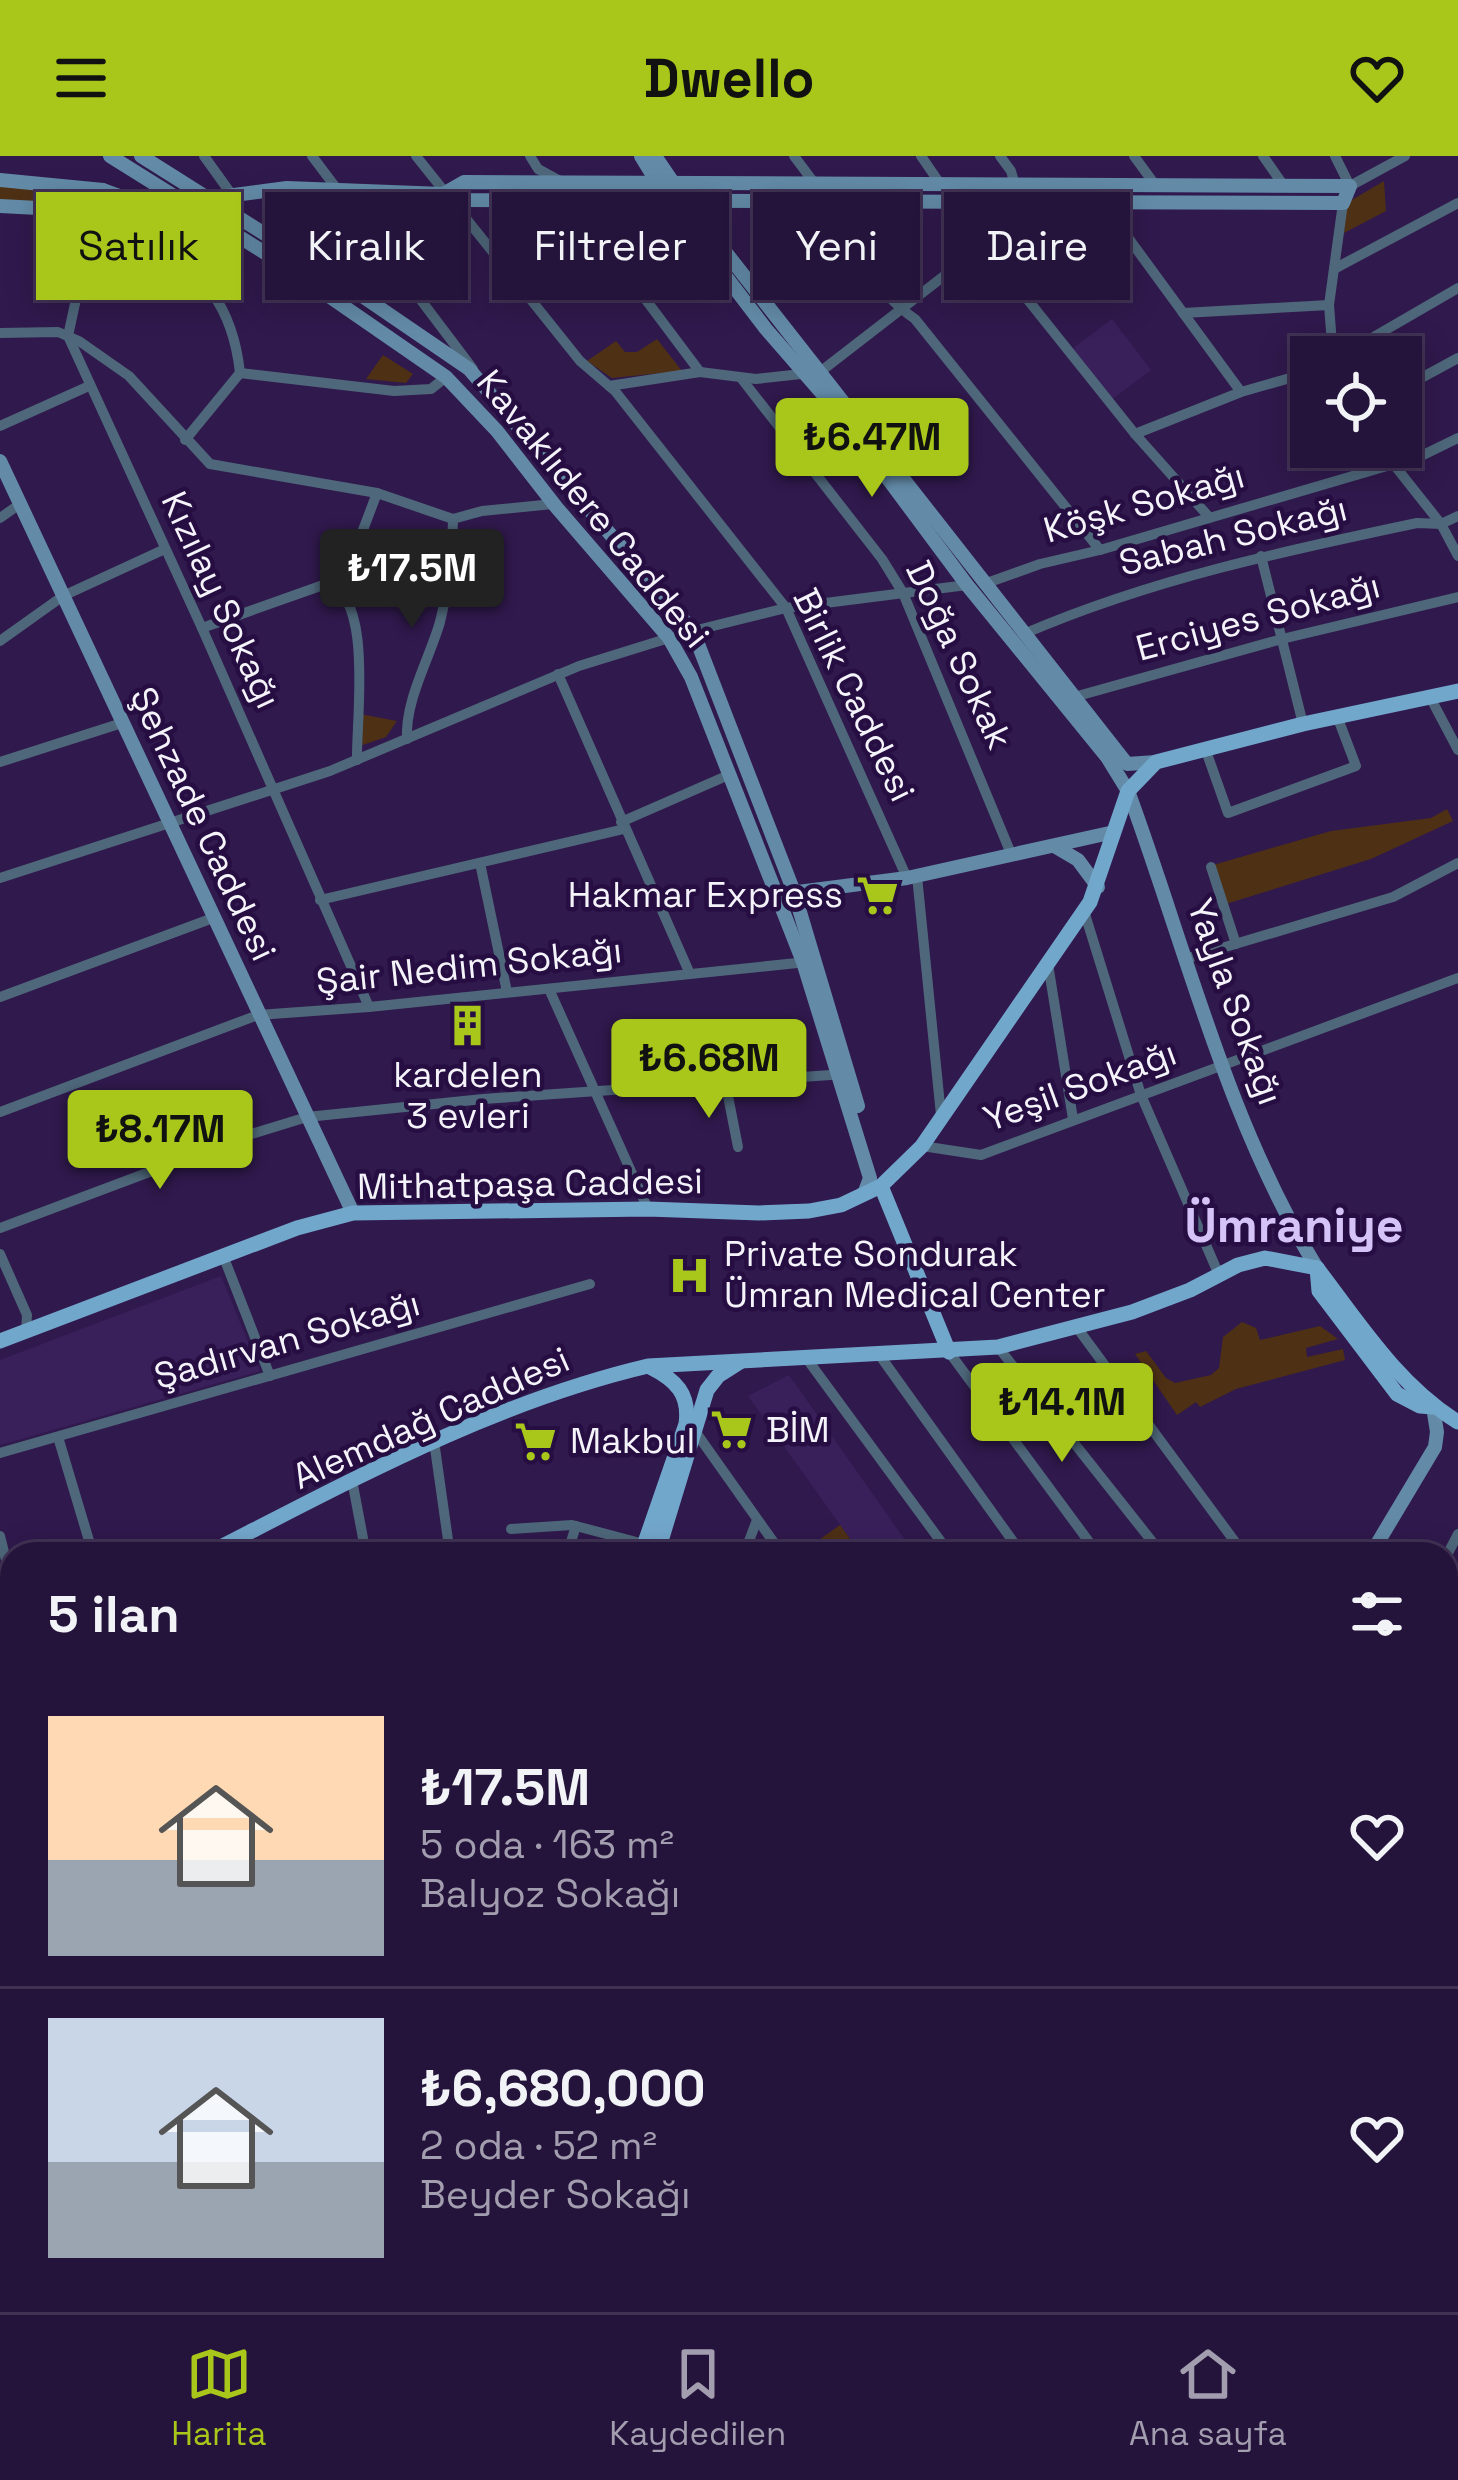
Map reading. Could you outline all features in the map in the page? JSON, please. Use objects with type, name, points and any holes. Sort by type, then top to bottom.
[{"type":"main road","points":[[1128,791],[1156,762],[1458,691]]},
{"type":"main road","name":"Mithatpaşa Caddesi","points":[[0,1341],[297,1228],[353,1213],[809,1211],[881,1186],[922,1147],[1084,911],[1098,887],[1128,791]]},
{"type":"main road","points":[[881,1186],[949,1352]]},
{"type":"main road","name":"Alemdağ Caddesi","points":[[231,1542],[434,1441],[545,1394],[647,1366],[998,1347],[1078,1329],[1174,1296],[1238,1264],[1265,1258],[1317,1268]]},
{"type":"main road","points":[[1317,1268],[1381,1352],[1433,1407],[1455,1416]]},
{"type":"main road","points":[[651,1542],[697,1434],[699,1410],[718,1376],[733,1364],[755,1358]]},
{"type":"main road","points":[[647,1366],[668,1376],[682,1391],[688,1408],[650,1542]]},
{"type":"street","name":"Kavaklıdere Caddesi","points":[[110,156],[169,192]]},
{"type":"street","name":"Kavaklıdere Caddesi","points":[[141,156],[202,192]]},
{"type":"street","points":[[204,156],[230,192]]},
{"type":"street","points":[[312,156],[486,385],[469,402]]},
{"type":"street","name":"Birlik Caddesi","points":[[416,156],[442,192]]},
{"type":"street","points":[[530,156],[538,169],[570,192]]},
{"type":"street","points":[[641,156],[675,192]]},
{"type":"street","points":[[655,156],[667,192]]},
{"type":"street","points":[[794,156],[821,192]]},
{"type":"street","points":[[921,156],[941,184]]},
{"type":"street","points":[[1000,156],[1022,186]]},
{"type":"street","points":[[1134,156],[1156,186]]},
{"type":"street","points":[[1263,156],[1292,202]]},
{"type":"street","points":[[1335,156],[1350,187]]},
{"type":"street","points":[[446,192],[464,182],[1350,187],[1406,156]]},
{"type":"street","points":[[0,180],[109,192]]},
{"type":"street","points":[[1018,192],[1022,186]]},
{"type":"street","points":[[920,194],[1022,186],[1052,192]]},
{"type":"street","points":[[1333,336],[1329,305],[1343,202],[1350,187]]},
{"type":"street","points":[[241,194],[287,188],[406,192]]},
{"type":"street","points":[[1130,202],[1343,202]]},
{"type":"street","points":[[1334,269],[1458,203]]},
{"type":"street","points":[[0,206],[36,208]]},
{"type":"street","name":"Kavaklıdere Caddesi","points":[[241,217],[456,360],[486,385],[693,631],[810,962],[870,1178],[864,1194]]},
{"type":"street","name":"Birlik Caddesi","points":[[468,225],[580,362],[609,386],[785,608],[912,877],[941,1118]]},
{"type":"street","name":"Kavaklıdere Caddesi","points":[[241,239],[446,377],[497,431],[669,638],[691,677],[786,894]]},
{"type":"street","points":[[1130,240],[1240,392]]},
{"type":"street","points":[[729,260],[812,372]]},
{"type":"street","points":[[729,273],[1127,764],[1156,762]]},
{"type":"street","points":[[609,386],[700,372],[741,378],[812,372],[944,275]]},
{"type":"street","points":[[1373,336],[1458,288]]},
{"type":"street","points":[[68,336],[76,300]]},
{"type":"street","points":[[185,440],[240,374],[237,347],[216,300]]},
{"type":"street","points":[[648,300],[700,372]]},
{"type":"street","points":[[892,300],[915,319],[1100,550]]},
{"type":"street","points":[[1028,300],[1135,434],[1209,517]]},
{"type":"street","points":[[1183,313],[1329,305]]},
{"type":"street","points":[[0,333],[68,336],[129,376],[210,464],[226,469],[377,493],[453,519],[553,504]]},
{"type":"street","name":"Kızılay Sokağı","points":[[68,336],[369,1007]]},
{"type":"street","points":[[1422,378],[1458,358]]},
{"type":"street","points":[[240,374],[394,391],[431,389],[456,360]]},
{"type":"street","name":"Yayla Sokağı","points":[[812,372],[967,585],[1106,757],[1128,791],[1222,1066],[1294,1231],[1317,1268]]},
{"type":"street","name":"Doğa Sokak","points":[[741,378],[903,593],[1012,856]]},
{"type":"street","points":[[1135,434],[1240,392],[1290,378]]},
{"type":"street","points":[[0,426],[89,386]]},
{"type":"street","name":"Köşk Sokağı","points":[[1422,456],[1458,438]]},
{"type":"street","name":"Şehzade Caddesi","points":[[0,461],[353,1213]]},
{"type":"street","name":"Köşk Sokağı","points":[[984,584],[1369,468]]},
{"type":"street","points":[[1394,468],[1441,524],[1458,556]]},
{"type":"street","points":[[340,588],[377,493]]},
{"type":"street","points":[[0,518],[20,504]]},
{"type":"street","name":"Sabah Sokağı","points":[[1026,634],[1110,598],[1261,556],[1418,523],[1441,524],[1458,516]]},
{"type":"street","points":[[407,739],[406,718],[440,620],[452,560],[453,519]]},
{"type":"street","points":[[0,641],[63,596],[165,549]]},
{"type":"street","points":[[1261,556],[1304,724]]},
{"type":"street","points":[[202,628],[326,584],[340,588],[350,601],[359,659],[357,760]]},
{"type":"street","points":[[0,878],[357,760],[558,674],[669,638],[785,608],[984,584]]},
{"type":"street","name":"Erciyes Sokağı","points":[[1075,697],[1282,639],[1458,597]]},
{"type":"street","points":[[558,674],[690,974]]},
{"type":"street","points":[[1430,697],[1458,750]]},
{"type":"street","points":[[1204,748],[1228,813],[1356,766],[1337,716]]},
{"type":"street","points":[[0,762],[122,723]]},
{"type":"street","points":[[320,900],[623,826],[730,774]]},
{"type":"street","points":[[786,894],[912,877],[1114,832]]},
{"type":"street","points":[[1056,848],[1078,860],[1098,887]]},
{"type":"street","points":[[480,862],[507,992]]},
{"type":"street","points":[[1185,959],[1393,896],[1458,863]]},
{"type":"street","points":[[1211,867],[1236,944]]},
{"type":"street","points":[[1084,911],[1142,1094],[1219,1275]]},
{"type":"street","points":[[0,998],[213,918]]},
{"type":"street","name":"Şair Nedim Sokağı","points":[[0,1112],[259,1015],[810,962]]},
{"type":"street","points":[[1048,964],[1073,1119]]},
{"type":"street","name":"Yeşil Sokağı","points":[[922,1147],[981,1156],[1458,978]]},
{"type":"street","points":[[549,988],[648,1209]]},
{"type":"street","name":"Kavaklıdere Caddesi","points":[[843,1075],[881,1186]]},
{"type":"street","points":[[0,1228],[307,1117],[843,1075]]},
{"type":"street","points":[[726,1086],[737,1147]]},
{"type":"street","points":[[0,1254],[27,1315],[26,1332]]},
{"type":"street","points":[[224,1258],[270,1376]]},
{"type":"street","name":"Şadırvan Sokağı","points":[[0,1453],[590,1284]]},
{"type":"street","points":[[1078,1329],[1235,1542]]},
{"type":"street","points":[[998,1347],[1152,1542]]},
{"type":"street","points":[[949,1352],[1089,1542]]},
{"type":"street","points":[[878,1353],[1013,1542]]},
{"type":"street","points":[[807,1359],[941,1542]]},
{"type":"street","points":[[1378,1542],[1435,1447],[1433,1407]]},
{"type":"street","points":[[697,1434],[773,1542]]},
{"type":"street","points":[[58,1437],[89,1542]]},
{"type":"street","points":[[434,1441],[448,1542]]},
{"type":"street","points":[[352,1480],[364,1542]]},
{"type":"street","points":[[749,1542],[757,1520]]},
{"type":"street","points":[[571,1542],[576,1526]]},
{"type":"street","points":[[511,1529],[576,1526],[621,1542]]},
{"type":"shaded area","points":[[1384,181],[1386,211],[1344,233],[1345,204]]},
{"type":"shaded area","points":[[0,186],[53,192],[36,192],[36,205],[0,204]]},
{"type":"shaded area","points":[[1112,319],[1151,370],[1111,400],[1072,349]]},
{"type":"shaded area","points":[[657,339],[682,371],[612,378],[587,361],[616,341],[625,352],[637,352]]},
{"type":"shaded area","points":[[383,355],[413,374],[406,383],[366,379]]},
{"type":"shaded area","points":[[360,714],[397,721],[386,737],[360,746]]},
{"type":"shaded area","points":[[1447,809],[1453,821],[1371,859],[1226,904],[1213,865],[1331,831],[1431,818]]},
{"type":"shaded area","points":[[221,1276],[260,1371],[0,1445],[0,1360]]},
{"type":"shaded area","points":[[1242,1322],[1256,1328],[1260,1340],[1320,1326],[1338,1339],[1306,1348],[1307,1357],[1343,1349],[1345,1360],[1236,1389],[1200,1407],[1196,1402],[1177,1415],[1135,1354],[1146,1351],[1175,1383],[1211,1375],[1219,1368],[1223,1337]]},
{"type":"shaded area","points":[[789,1375],[907,1542],[852,1542],[748,1396]]},
{"type":"shaded area","points":[[840,1525],[852,1542],[816,1542]]},
{"type":"place","name":"Hakmar Express","points":[[877,895]]},
{"type":"place","name":"kardelen 3 evleri","points":[[468,1025]]},
{"type":"place","name":"Private Sondurak Ümran Medical Center","points":[[690,1275]]},
{"type":"place","name":"BİM","points":[[732,1430]]},
{"type":"place","name":"Makbul","points":[[536,1441]]},
{"type":"district","name":"Ümraniye","points":[[1294,1225]]}]
